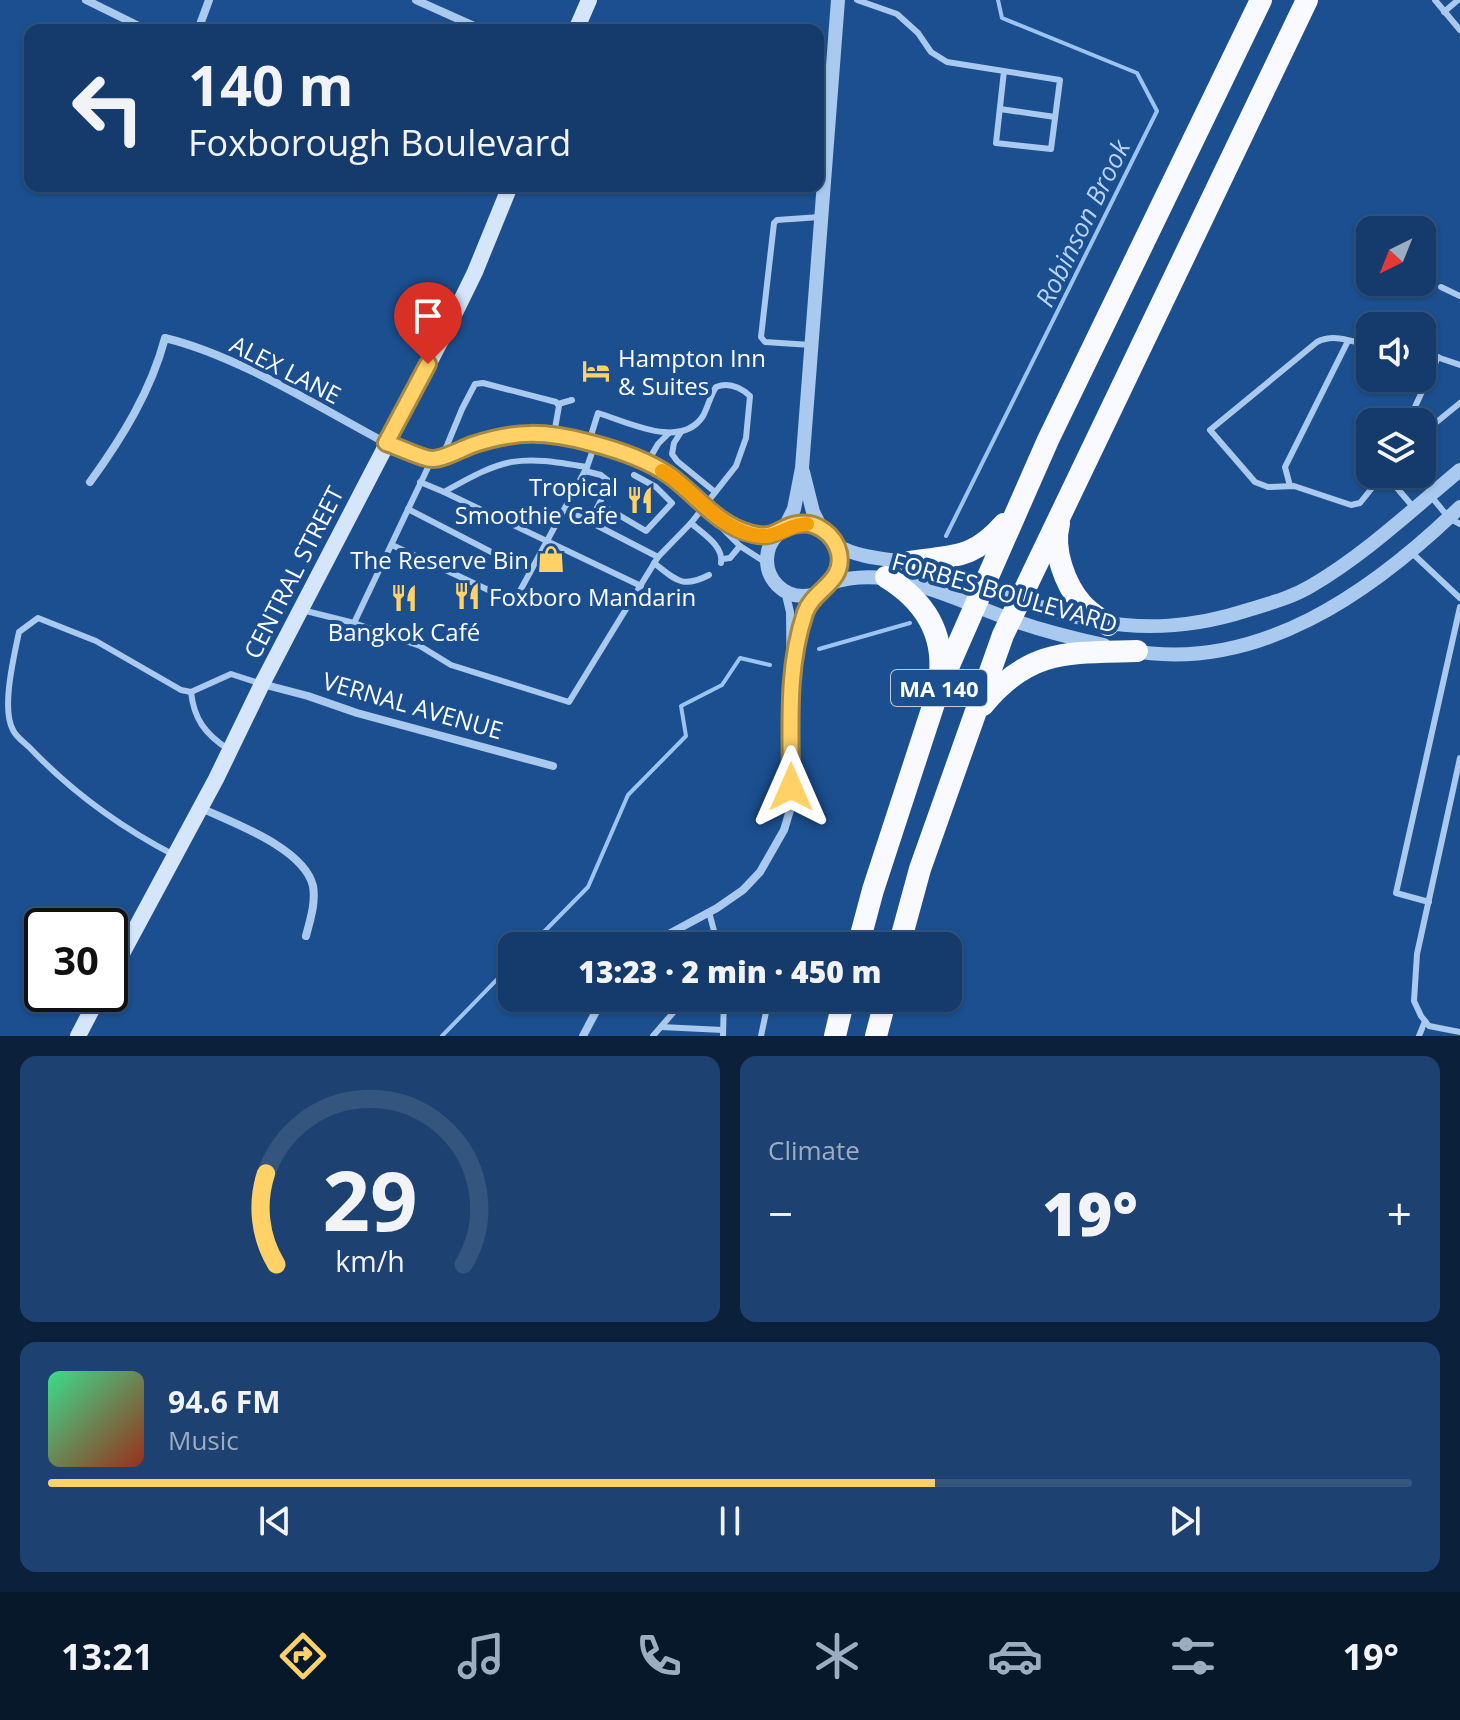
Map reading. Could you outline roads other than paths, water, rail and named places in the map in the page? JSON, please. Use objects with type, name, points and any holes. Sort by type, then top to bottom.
[{"type":"highway","name":"MA 140","points":[[862,932],[939,688],[978,596],[1048,440],[1261,0]]},
{"type":"highway","name":"MA 140","points":[[903,932],[920,869],[1015,609],[1307,0]]},
{"type":"highway","points":[[1065,503],[1057,532],[1066,577],[1081,603],[1108,625]]},
{"type":"highway","points":[[909,562],[954,557],[977,549],[988,542],[1016,511]]},
{"type":"highway","points":[[886,577],[919,601],[934,628],[942,656],[939,688]]},
{"type":"highway","points":[[975,716],[1004,683],[1028,664],[1067,654],[1137,651]]},
{"type":"highway","points":[[835,1036],[841,1012]]},
{"type":"highway","points":[[876,1036],[882,1012]]},
{"type":"main road","points":[[579,24],[589,0]]},
{"type":"main road","name":"CENTRAL STREET","points":[[128,942],[201,808],[475,272],[508,192]]},
{"type":"main road","points":[[78,1036],[91,1012]]},
{"type":"street","points":[[86,0],[135,24]]},
{"type":"street","points":[[200,24],[209,0]]},
{"type":"street","points":[[416,0],[470,24]]},
{"type":"street","points":[[824,169],[838,0]]},
{"type":"street","points":[[817,593],[801,596],[785,591],[773,580],[768,564],[769,548],[794,509],[802,468],[822,192]]},
{"type":"street","name":"ALEX LANE","points":[[90,482],[122,437],[157,368],[165,338],[194,345],[236,364],[386,443]]},
{"type":"street","points":[[791,670],[805,614],[817,593],[831,583],[840,561],[836,545],[821,528],[813,512],[802,468]]},
{"type":"street","name":"FORBES BOULEVARD","points":[[836,545],[863,556],[934,567],[978,596],[1015,609],[1108,625],[1153,628],[1210,621],[1288,598],[1313,585],[1460,470]]},
{"type":"street","name":"FORBES BOULEVARD","points":[[831,583],[844,579],[886,577],[978,596],[1015,609],[1066,637],[1137,651],[1168,654],[1203,652],[1254,641],[1294,627],[1345,601],[1456,516]]},
{"type":"street","points":[[781,531],[806,524],[821,528]]},
{"type":"street","points":[[675,932],[743,890],[760,872],[786,823],[791,807],[791,670],[790,612],[785,591]]},
{"type":"street","name":"VERNAL AVENUE","points":[[262,684],[553,766]]},
{"type":"street","points":[[201,808],[266,839],[299,862],[312,883],[314,904],[306,936]]},
{"type":"street","points":[[583,1036],[594,1012]]},
{"type":"lane","points":[[857,0],[897,14],[918,33],[931,52],[947,62],[1004,71],[1060,80],[1051,149],[996,143],[1004,71]]},
{"type":"lane","points":[[1435,0],[1460,30]]},
{"type":"lane","points":[[1444,12],[1458,0]]},
{"type":"lane","points":[[1000,109],[1055,117]]},
{"type":"lane","points":[[811,345],[765,342],[761,337],[774,223],[777,220],[820,217]]},
{"type":"lane","points":[[1441,287],[1460,296]]},
{"type":"lane","points":[[1356,342],[1337,337],[1317,342],[1210,430],[1255,482],[1268,487],[1290,486],[1355,505],[1373,488]]},
{"type":"lane","points":[[1290,486],[1285,467],[1348,341]]},
{"type":"lane","points":[[1414,408],[1438,357],[1460,365]]},
{"type":"lane","points":[[443,455],[475,384],[483,383],[534,395],[558,404],[572,400]]},
{"type":"lane","points":[[302,610],[354,623],[420,646],[451,665],[569,702],[656,560],[691,523],[736,466],[746,438],[750,396],[741,388],[728,384],[716,387],[703,416],[689,429],[669,433],[598,413],[592,405]]},
{"type":"lane","points":[[1436,423],[1460,403]]},
{"type":"lane","points":[[554,434],[558,404]]},
{"type":"lane","points":[[392,545],[514,602],[586,469],[598,413]]},
{"type":"lane","points":[[386,443],[432,459],[504,435],[526,432],[554,434],[592,443],[636,457],[670,476],[740,546],[768,564]]},
{"type":"lane","points":[[681,432],[672,454],[715,492]]},
{"type":"lane","points":[[647,463],[669,433]]},
{"type":"lane","points":[[444,492],[509,460],[538,458],[586,469],[610,482],[590,522]]},
{"type":"lane","points":[[354,623],[432,459]]},
{"type":"lane","points":[[600,504],[646,531],[672,503],[656,487],[634,475]]},
{"type":"lane","points":[[420,482],[641,586]]},
{"type":"lane","points":[[1397,488],[1414,508]]},
{"type":"lane","points":[[1430,495],[1456,516]]},
{"type":"lane","points":[[703,507],[750,534],[765,536],[781,531]]},
{"type":"lane","points":[[408,509],[530,572]]},
{"type":"lane","points":[[565,509],[656,560],[683,583],[709,575]]},
{"type":"lane","points":[[691,523],[718,547],[722,561],[730,558],[740,546]]},
{"type":"lane","points":[[1410,550],[1459,594]]},
{"type":"lane","points":[[1429,902],[1396,893],[1460,607]]},
{"type":"lane","points":[[175,855],[143,839],[50,769],[12,729],[8,692],[19,632],[38,618],[96,641],[181,690],[191,692],[231,674],[262,684]]},
{"type":"lane","points":[[191,692],[193,710],[202,728],[230,751]]},
{"type":"lane","points":[[1460,758],[1415,975],[1414,1001],[1429,1026],[1460,1032]]},
{"type":"lane","points":[[709,912],[714,932]]},
{"type":"lane","points":[[653,1036],[674,1012]]},
{"type":"lane","points":[[661,1027],[723,1033],[724,1012]]},
{"type":"lane","points":[[761,1036],[766,1012]]},
{"type":"lane","points":[[1419,1036],[1425,1021]]},
{"type":"waterway","name":"Robinson Brook","points":[[946,536],[1157,111],[1137,73],[1002,18],[998,0]]},
{"type":"waterway","name":"Robinson Brook","points":[[819,649],[910,623]]},
{"type":"waterway","name":"Robinson Brook","points":[[544,932],[588,887],[628,795],[686,736],[681,706],[722,685],[740,658],[770,665]]},
{"type":"waterway","name":"Robinson Brook","points":[[442,1036],[498,978]]},
{"type":"place","name":"Hampton Inn & Suites","points":[[596,371]]},
{"type":"place","name":"Tropical Smoothie Cafe","points":[[640,500]]},
{"type":"place","name":"The Reserve Bin","points":[[551,559]]},
{"type":"place","name":"Foxboro Mandarin","points":[[467,596]]},
{"type":"place","name":"Bangkok Café","points":[[404,598]]}]
